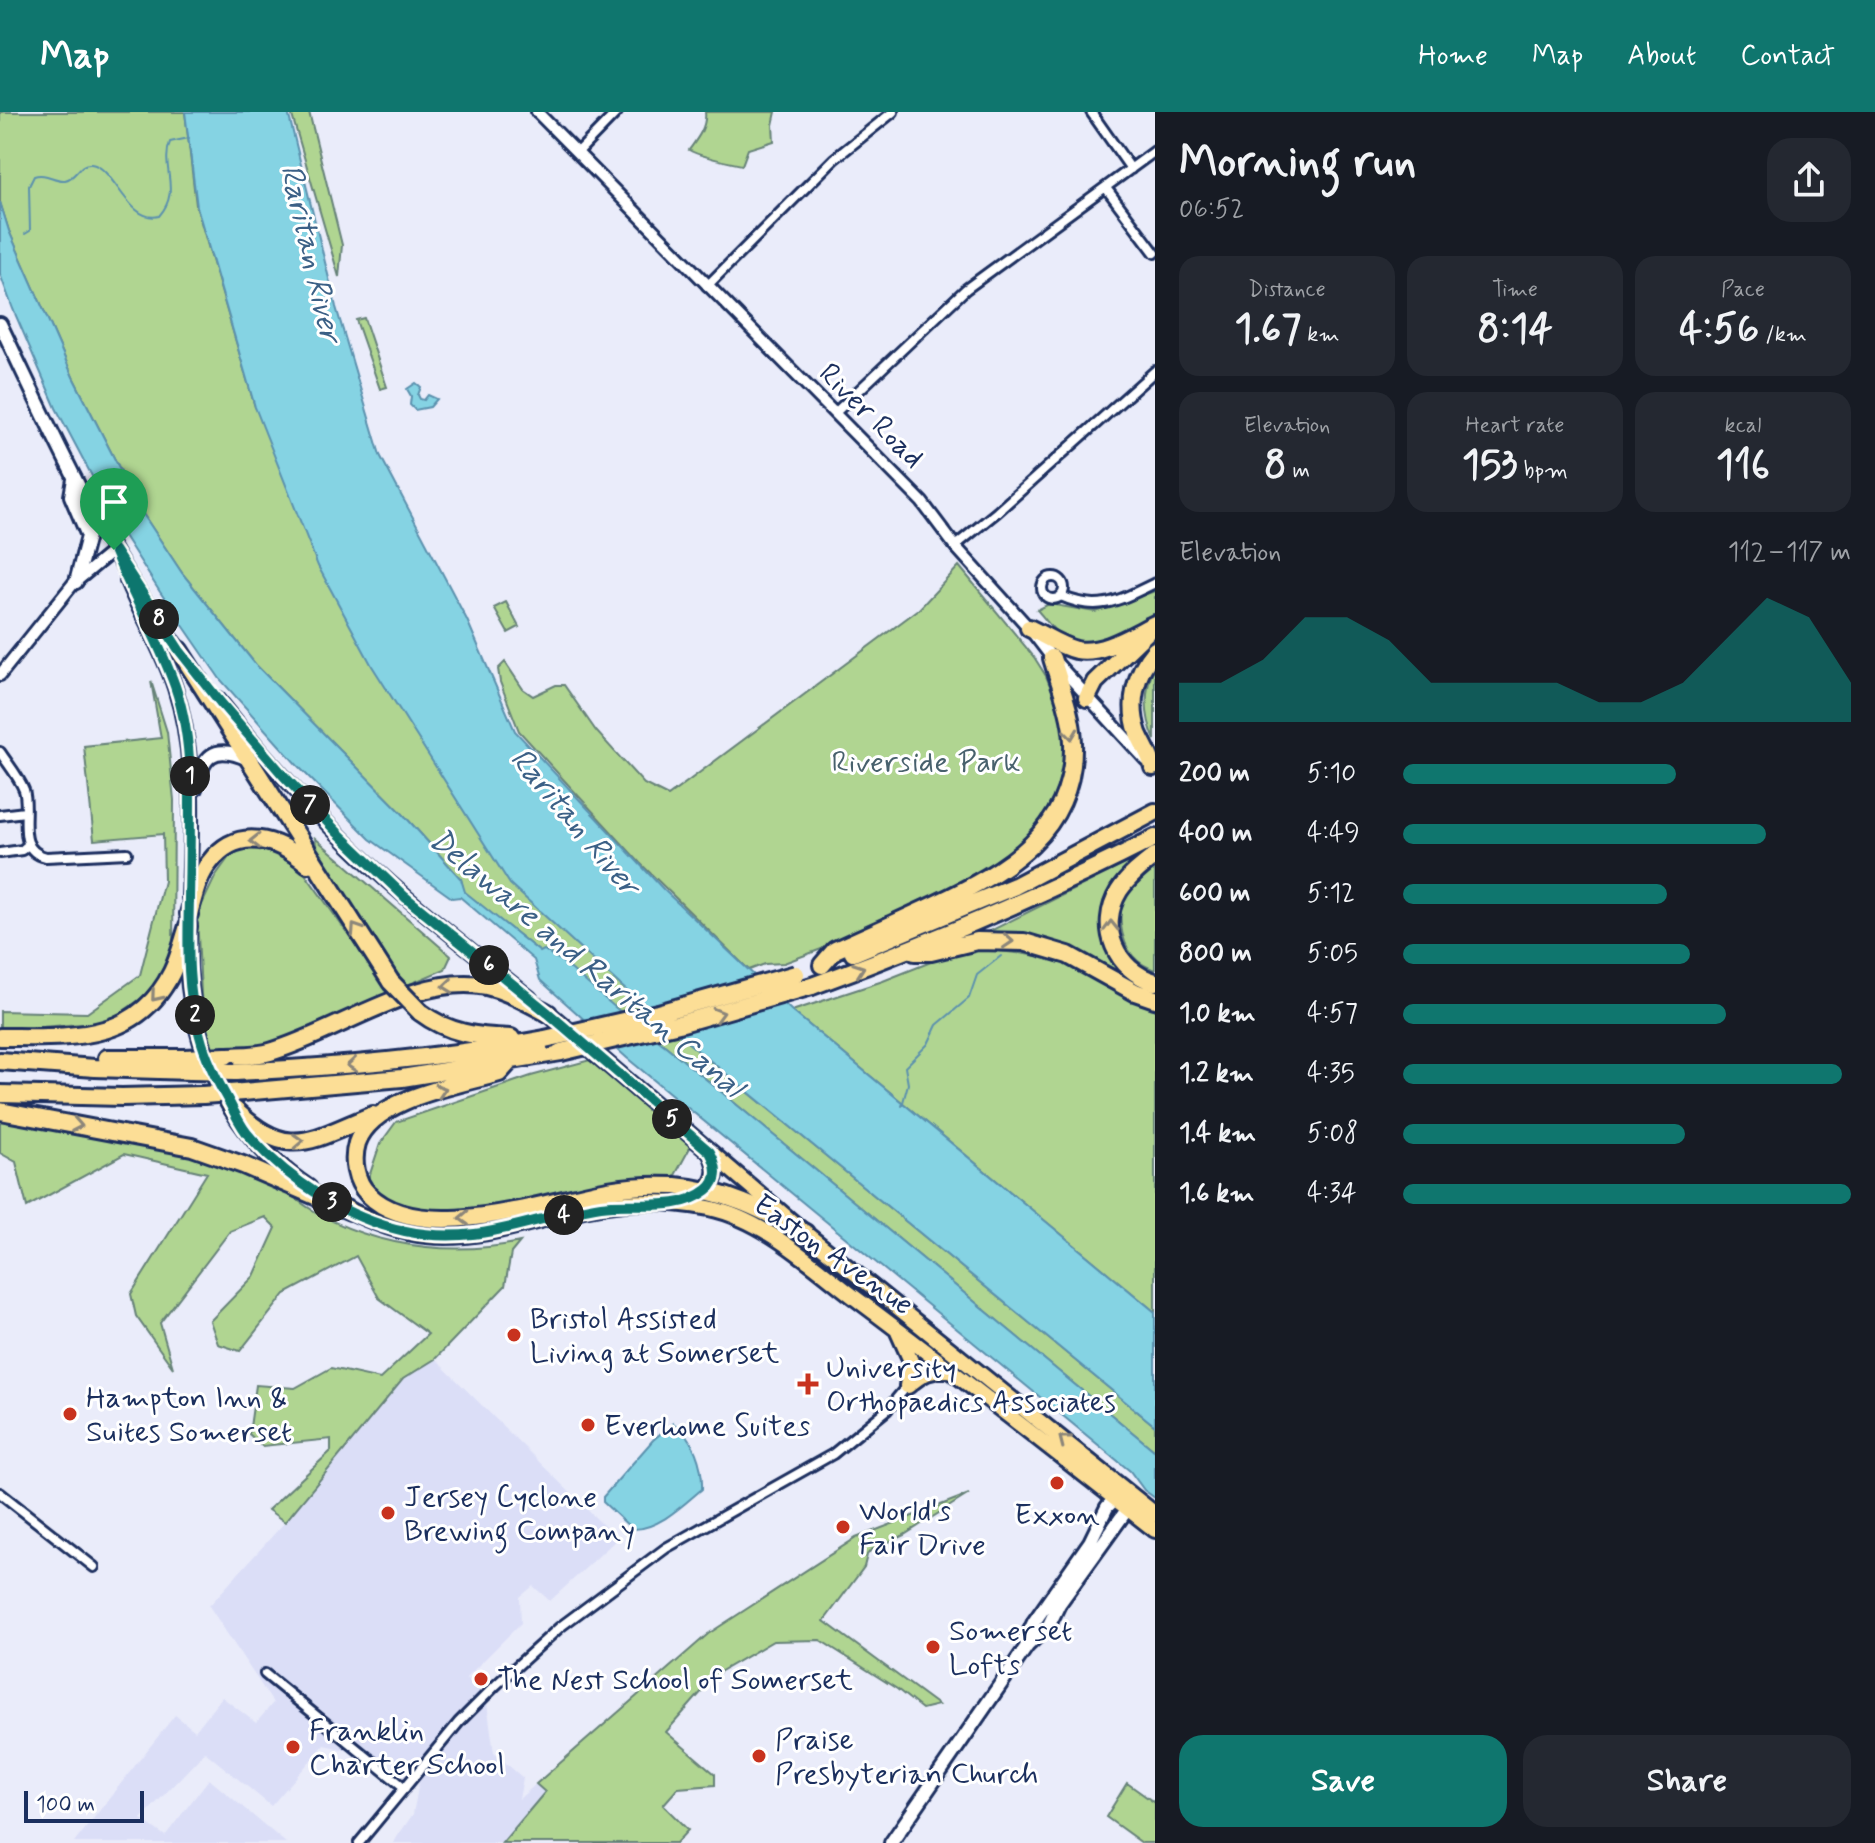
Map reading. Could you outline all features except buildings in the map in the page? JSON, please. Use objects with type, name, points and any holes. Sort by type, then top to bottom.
[{"type":"highway","points":[[1029,628],[1066,646],[1087,651],[1106,647],[1154,625]]},
{"type":"highway","points":[[1087,698],[1100,676],[1154,625]]},
{"type":"highway","points":[[179,650],[391,982],[420,1012],[444,1027],[466,1035],[543,1039]]},
{"type":"highway","points":[[1154,768],[1138,734],[1134,702],[1138,676],[1155,650]]},
{"type":"highway","points":[[822,965],[835,950],[974,886],[1008,864],[1047,829],[1064,797],[1073,750],[1069,718],[1052,658]]},
{"type":"highway","points":[[1093,847],[1100,833],[1155,799]]},
{"type":"highway","points":[[0,1059],[188,1064],[235,1072],[388,1062],[543,1039],[658,1013],[822,965],[959,912],[1093,847],[1155,812]]},
{"type":"highway","points":[[0,1094],[203,1095],[388,1079],[561,1052],[679,1024],[812,986],[906,951],[1066,883],[1155,838]]},
{"type":"highway","points":[[0,1037],[89,1034],[118,1027],[143,1012],[165,984],[189,920],[198,884],[210,861],[228,846],[239,841],[274,841],[293,851],[321,875]]},
{"type":"highway","points":[[1155,856],[1121,888],[1114,902],[1110,926],[1115,948],[1122,961],[1134,973],[1155,982]]},
{"type":"highway","points":[[906,951],[931,952],[977,941],[1024,942],[1068,955],[1135,992],[1155,999]]},
{"type":"highway","points":[[188,1064],[226,1056],[270,1052],[417,992],[445,985],[471,984],[497,989],[548,1013]]},
{"type":"highway","points":[[232,1107],[260,1132],[287,1142],[326,1137],[386,1109],[499,1073],[509,1062]]},
{"type":"highway","points":[[386,1109],[373,1119],[358,1139],[355,1165],[364,1190],[374,1200],[397,1211],[466,1219],[496,1216],[623,1187],[659,1186],[707,1190],[751,1204],[805,1233]]},
{"type":"highway","points":[[0,1111],[192,1147],[243,1165],[350,1211]]},
{"type":"main road","name":"Easton Avenue","points":[[0,324],[74,479],[114,550],[179,650],[249,738],[292,785],[405,897],[548,1013],[805,1233],[1126,1499],[1155,1530]]},
{"type":"main road","points":[[74,479],[71,496],[88,536],[76,582]]},
{"type":"main road","name":"Easton Avenue","points":[[114,550],[175,686],[189,751],[190,982],[197,1026],[205,1053],[248,1136],[280,1167],[321,1196],[402,1231],[455,1236],[505,1230],[598,1206],[679,1204],[725,1213],[763,1231],[1126,1499],[1155,1514]]},
{"type":"main road","points":[[190,805],[205,760],[216,753],[225,752],[247,759],[292,785]]},
{"type":"main road","points":[[679,1204],[707,1190],[714,1182],[716,1171],[710,1152]]},
{"type":"main road","points":[[896,1328],[911,1361],[907,1386]]},
{"type":"main road","points":[[907,1386],[923,1373],[934,1369],[951,1370]]},
{"type":"main road","points":[[891,1843],[1027,1646],[1049,1625],[1059,1604],[1126,1499]]},
{"type":"street","name":"River Road","points":[[537,112],[922,502],[955,546],[1052,658],[1154,768]]},
{"type":"street","points":[[578,152],[617,112]]},
{"type":"street","points":[[707,286],[834,159],[893,112]]},
{"type":"street","points":[[1091,112],[1131,169]]},
{"type":"street","points":[[835,413],[966,289],[1155,151]]},
{"type":"street","points":[[1106,188],[1155,253]]},
{"type":"street","points":[[955,546],[1155,371]]},
{"type":"street","points":[[0,675],[76,582],[114,550]]},
{"type":"street","points":[[1061,596],[1096,605],[1123,598],[1155,583]]},
{"type":"street","points":[[0,752],[24,790],[29,844],[37,854],[46,857],[127,853]]},
{"type":"street","points":[[0,815],[25,812]]},
{"type":"street","points":[[0,853],[22,850],[29,844]]},
{"type":"street","points":[[359,1843],[459,1722],[560,1627],[666,1548],[833,1454],[887,1410],[907,1386]]},
{"type":"street","points":[[0,1493],[94,1567]]},
{"type":"street","points":[[265,1674],[405,1788]]},
{"type":"shaded area","points":[[435,1359],[617,1539],[550,1601],[533,1586],[520,1597],[521,1623],[466,1678],[486,1696],[494,1753],[523,1778],[519,1799],[536,1784],[545,1792],[502,1843],[393,1843],[413,1814],[422,1767],[324,1745],[271,1806],[205,1752],[141,1819],[165,1836],[209,1779],[286,1843],[74,1843],[175,1715],[195,1731],[222,1697],[256,1723],[273,1703],[209,1606],[285,1522],[403,1378]]},
{"type":"green space","points":[[0,112],[185,112],[196,205],[255,407],[641,1004],[1155,1426],[1155,1451],[667,1047],[464,892],[461,879],[402,813],[256,665],[182,573],[141,511],[73,377],[9,231],[0,202]]},
{"type":"green space","points":[[291,112],[309,112],[342,245],[339,277]]},
{"type":"green space","points":[[705,112],[776,112],[774,141],[748,149],[742,165],[694,153],[689,150],[703,128]]},
{"type":"green space","points":[[364,318],[387,387],[380,389],[356,320]]},
{"type":"green space","name":"Riverside Park","points":[[959,566],[1046,676],[1068,737],[1062,785],[1043,823],[1004,860],[952,890],[835,944],[784,963],[765,964],[749,970],[640,863],[519,731],[500,682],[498,669],[505,662],[523,689],[533,696],[556,685],[564,685],[596,731],[644,784],[668,796],[919,609]]},
{"type":"green space","points":[[1155,591],[1155,615],[1123,631],[1087,641],[1075,641],[1060,635],[1037,610],[1049,604],[1095,612]]},
{"type":"green space","points":[[506,602],[519,627],[508,633],[494,608]]},
{"type":"green space","points":[[1155,666],[1155,740],[1146,703]]},
{"type":"green space","points":[[151,681],[167,732],[174,800],[173,953],[157,987],[108,1022],[0,1030],[0,1011],[87,1013],[140,975],[164,881],[163,834],[94,840],[84,746],[161,738]]},
{"type":"green space","points":[[315,838],[451,956],[445,969],[403,987],[318,860]]},
{"type":"green space","points":[[257,846],[291,854],[390,993],[264,1047],[211,1050],[202,1013],[197,915],[216,875],[232,853]]},
{"type":"green space","points":[[1155,849],[1136,865],[1105,928],[1155,987],[1155,994],[988,932]]},
{"type":"green space","points":[[1155,869],[1155,970],[1140,962],[1128,949],[1122,933],[1121,916],[1129,892]]},
{"type":"green space","points":[[979,949],[1060,962],[1130,999],[1155,1008],[1155,1312],[792,1011],[941,958]]},
{"type":"green space","points":[[590,1060],[692,1144],[674,1177],[633,1180],[499,1211],[433,1212],[375,1199],[367,1183],[380,1144],[396,1122],[531,1076]]},
{"type":"green space","points":[[0,1119],[179,1150],[282,1188],[307,1207],[335,1222],[395,1242],[458,1248],[520,1242],[511,1253],[505,1286],[435,1359],[403,1379],[285,1522],[268,1510],[331,1451],[331,1439],[262,1446],[249,1434],[256,1385],[295,1388],[331,1368],[380,1379],[428,1334],[379,1298],[356,1256],[285,1294],[240,1351],[218,1344],[210,1321],[254,1276],[276,1228],[265,1217],[230,1231],[160,1323],[173,1368],[136,1316],[131,1294],[207,1173],[124,1154],[27,1207],[16,1162],[0,1153]]},
{"type":"green space","points":[[969,1494],[904,1535],[871,1550],[864,1567],[824,1621],[938,1705],[922,1709],[897,1689],[820,1640],[773,1641],[718,1673],[666,1732],[715,1774],[715,1785],[678,1788],[663,1805],[688,1830],[676,1843],[502,1843],[545,1792],[536,1784],[708,1634],[856,1538]]},
{"type":"green space","points":[[1127,1783],[1155,1803],[1155,1843],[1142,1843],[1106,1817]]},
{"type":"water","name":"Raritan River","points":[[185,112],[288,112],[336,307],[380,455],[467,620],[515,731],[664,890],[792,1011],[1155,1312],[1155,1426],[641,1004],[510,884],[372,666],[318,566],[255,407],[197,207]]},
{"type":"water","points":[[0,202],[9,231],[73,377],[141,511],[182,573],[256,665],[402,813],[461,879],[465,892],[540,952],[544,950],[564,963],[1155,1451],[1155,1498],[1144,1490],[1130,1471],[627,1058],[540,980],[534,960],[460,897],[452,898],[370,839],[297,765],[220,679],[121,531],[56,408],[0,274]]},
{"type":"water","points":[[416,383],[421,387],[420,399],[424,400],[428,395],[437,399],[430,407],[415,410],[410,405],[411,396],[407,389]]},
{"type":"water","points":[[673,1423],[687,1436],[696,1453],[702,1489],[661,1521],[632,1529],[603,1502],[603,1497],[653,1440]]},
{"type":"waterway","points":[[25,234],[30,231],[29,186],[34,176],[65,180],[87,164],[99,167],[107,174],[139,212],[159,216],[169,197],[167,161],[170,142],[189,138]]},
{"type":"waterway","points":[[902,1106],[908,1084],[905,1067],[928,1044],[937,1025],[969,998],[977,975],[1001,956]]},
{"type":"place","name":"Bristol Assisted Living at Somerset","points":[[514,1335]]},
{"type":"place","name":"University Orthopaedics Associates","points":[[808,1384]]},
{"type":"place","name":"Hampton Inn & Suites Somerset","points":[[70,1414]]},
{"type":"place","name":"Everhome Suites","points":[[588,1425]]},
{"type":"place","name":"Exxon","points":[[1057,1483]]},
{"type":"place","name":"Jersey Cyclone Brewing Company","points":[[388,1513]]},
{"type":"place","name":"World's Fair Drive","points":[[843,1527]]},
{"type":"place","name":"Somerset Lofts","points":[[933,1647]]},
{"type":"place","name":"The Nest School of Somerset","points":[[481,1679]]},
{"type":"place","name":"Franklin Charter School","points":[[293,1747]]},
{"type":"place","name":"Praise Presbyterian Church","points":[[759,1756]]},
{"type":"route","points":[[114,550],[179,650],[249,738],[283,775],[405,897],[548,1013],[710,1152],[716,1171],[714,1182],[707,1190],[679,1204],[598,1206],[482,1234],[427,1235],[374,1222],[321,1196],[280,1167],[248,1136],[205,1053],[192,1001],[188,941],[190,777],[181,706],[152,632],[114,550]]},
{"type":"water label","name":"Delaware and Raritan Canal","points":[[587,962]]}]
